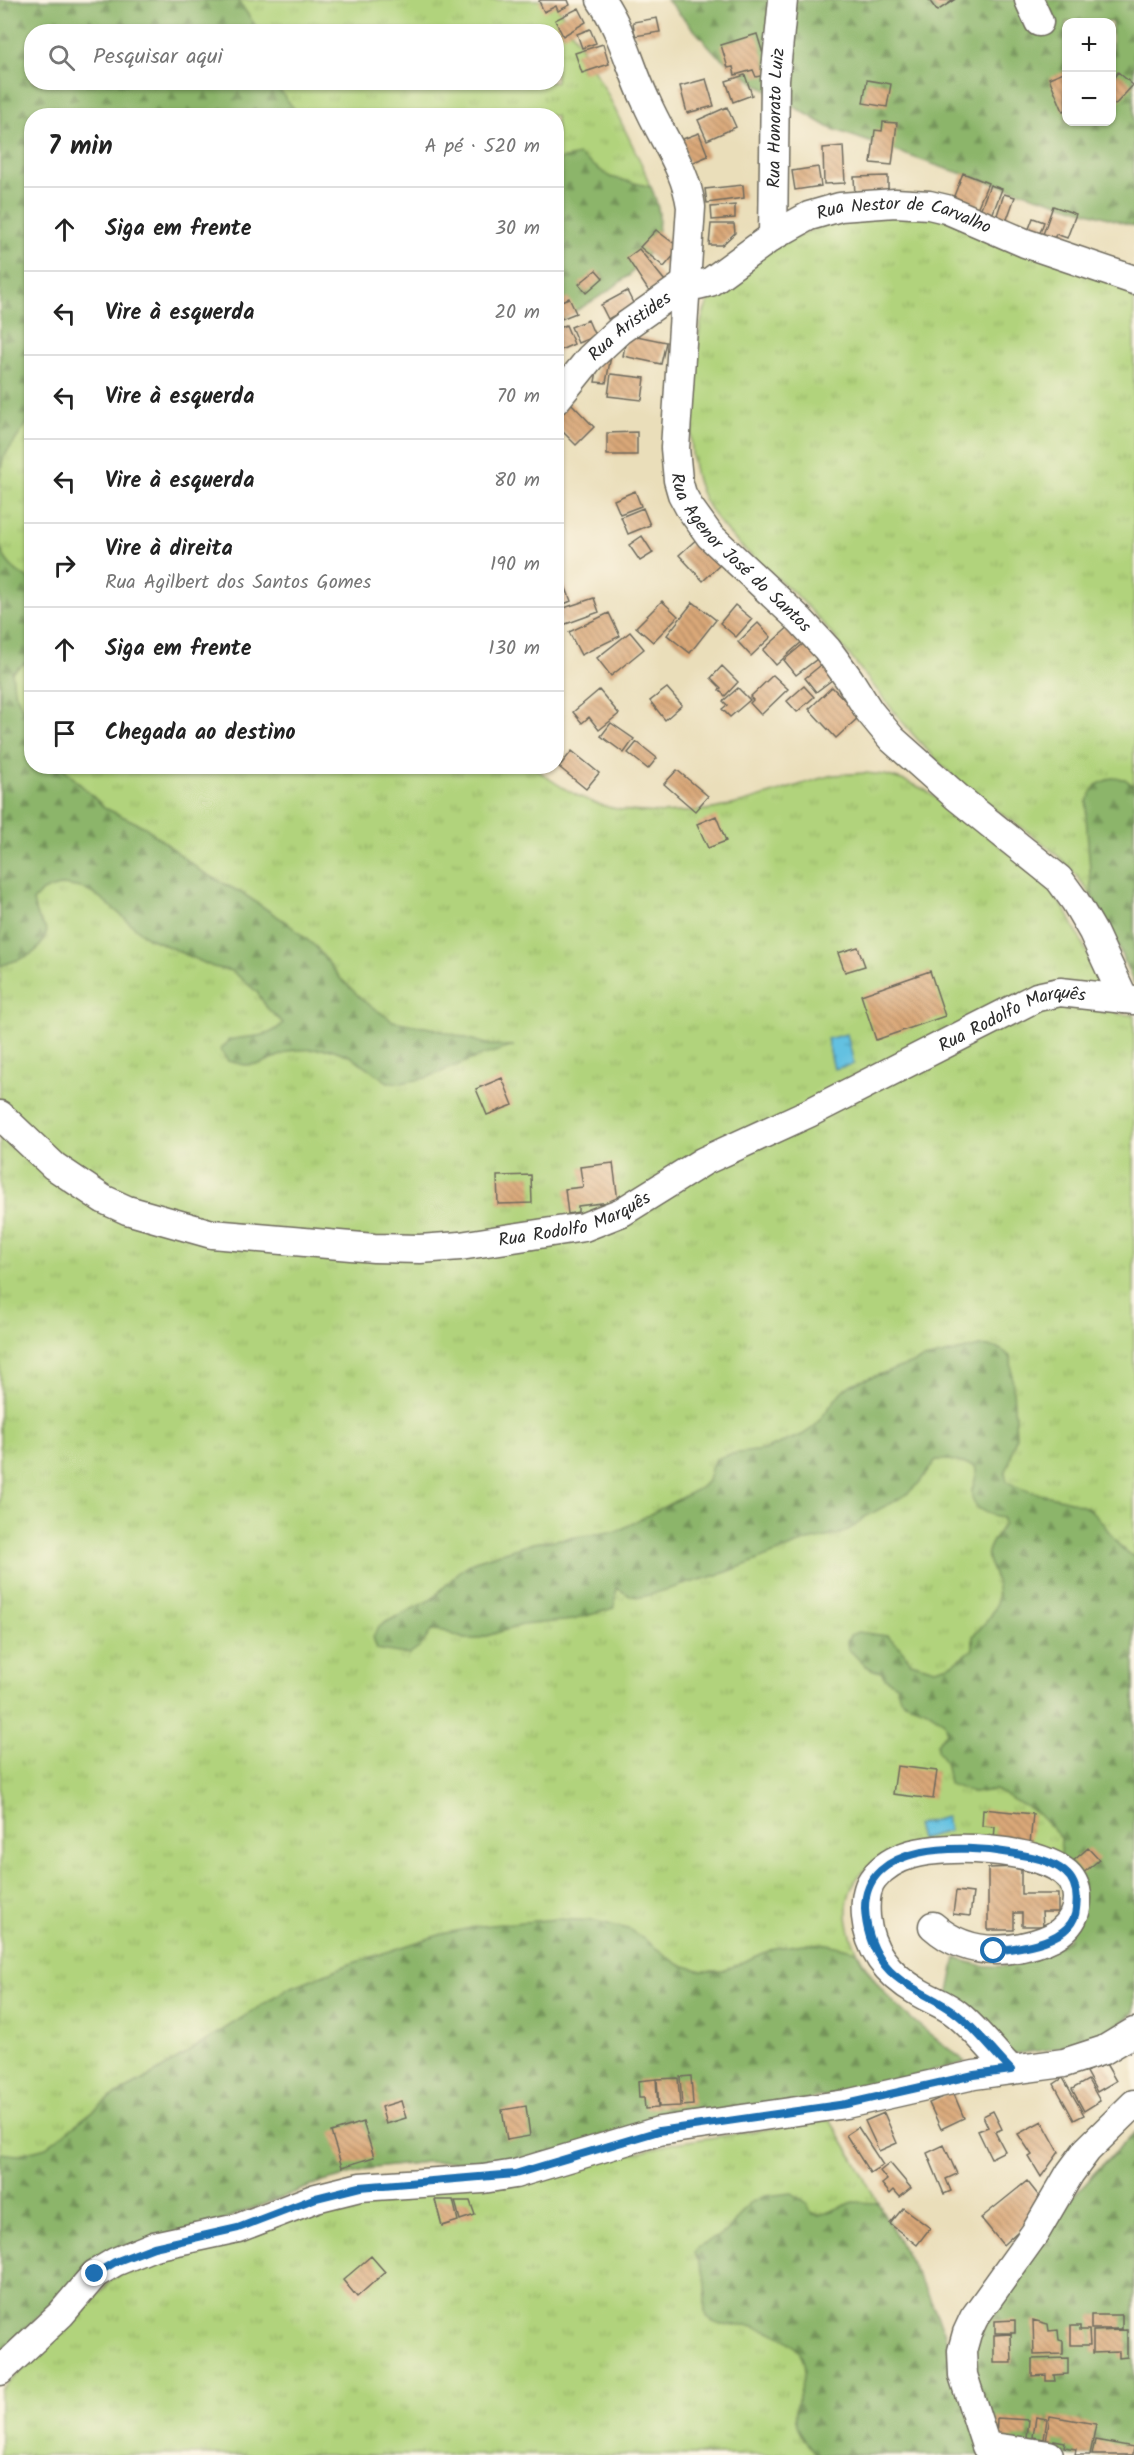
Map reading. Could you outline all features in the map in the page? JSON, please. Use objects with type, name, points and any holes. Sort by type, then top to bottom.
[{"type":"street","name":"Rua Agenor José do Santos","points":[[601,0],[616,25],[645,100],[686,181],[692,207],[675,448],[678,480],[689,507],[710,536],[800,620],[827,649],[869,711],[892,739],[957,797],[1059,879],[1075,901],[1131,1002]]},
{"type":"street","name":"Rua Honorato Luiz","points":[[773,236],[775,80],[783,0]]},
{"type":"street","name":"Rua Nestor de Carvalho","points":[[685,284],[698,285],[710,282],[773,236],[809,216],[840,207],[895,203],[928,205],[965,216],[1025,243],[1134,280]]},
{"type":"street","name":"Rua Aristides","points":[[564,390],[584,365],[620,330],[685,284]]},
{"type":"street","name":"Rua Rodolfo Marquês","points":[[0,1115],[54,1166],[93,1193],[127,1210],[212,1234],[321,1245],[420,1249],[460,1246],[584,1227],[622,1212],[704,1161],[808,1113],[1037,997],[1060,992],[1131,1002]]},
{"type":"street","points":[[933,1926],[958,1943],[994,1951],[1041,1943],[1070,1925],[1076,1912],[1077,1895],[1074,1883],[1065,1872],[1051,1863],[994,1850],[962,1849],[913,1854],[896,1860],[882,1868],[872,1879],[867,1891],[866,1919],[870,1936],[883,1963],[893,1975],[911,1988],[957,2013],[1011,2070]]},
{"type":"street","points":[[0,2372],[61,2314],[95,2274],[115,2262],[136,2253],[238,2228],[316,2198],[360,2187],[515,2174],[659,2131],[846,2104],[974,2075],[1039,2067],[1085,2057],[1104,2050],[1134,2032]]},
{"type":"street","points":[[1049,2455],[986,2446],[963,2375],[964,2343],[974,2318],[1035,2233],[1070,2173],[1087,2150],[1134,2104]]},
{"type":"green space","points":[[0,0],[554,0],[607,93],[643,167],[659,212],[656,234],[629,276],[564,318],[564,108],[24,108],[24,774],[543,774],[566,789],[601,805],[630,811],[665,813],[728,806],[833,775],[865,773],[885,775],[925,790],[1027,866],[1042,880],[1066,911],[1118,1014],[1134,1015],[1134,2012],[1118,2026],[1100,2034],[956,1958],[993,1967],[1023,1963],[1051,1949],[1081,1929],[1044,1853],[864,1870],[852,1887],[847,1906],[848,1925],[854,1945],[864,1964],[902,2012],[468,2161],[425,2162],[374,2168],[319,2183],[77,2277],[0,2355]]},
{"type":"green space","points":[[0,0],[238,0],[254,24],[24,24],[24,90],[280,90],[293,108],[24,108],[24,428],[3,458],[0,478]]},
{"type":"green space","points":[[667,0],[1134,0],[1134,226],[944,168],[830,128],[761,87],[717,55]]},
{"type":"green space","points":[[579,155],[610,177],[651,187],[658,209],[658,229],[652,247],[626,278],[564,318],[564,158]]},
{"type":"green space","points":[[929,213],[1134,288],[1134,984],[1102,914],[1086,888],[1065,862],[1036,838],[975,795],[939,763],[806,605],[748,553],[721,524],[710,509],[696,478],[691,434],[698,341],[706,308],[717,289],[771,248],[833,221]]},
{"type":"green space","points":[[0,546],[12,566],[24,576],[24,664],[12,672],[14,690],[24,712],[24,774],[69,774],[105,808],[145,827],[201,871],[245,895],[286,922],[316,947],[341,979],[365,1002],[393,1021],[435,1029],[490,1045],[514,1046],[475,1058],[426,1078],[401,1083],[388,1082],[350,1056],[331,1049],[293,1050],[260,1064],[245,1065],[228,1061],[220,1050],[229,1040],[265,1035],[283,1023],[267,1008],[257,992],[232,971],[213,967],[145,936],[101,898],[82,888],[63,885],[42,891],[33,901],[36,914],[47,931],[40,947],[23,958],[0,966]]},
{"type":"green space","points":[[1111,778],[1125,779],[1134,786],[1134,984],[1109,925],[1092,897],[1087,801],[1096,785]]},
{"type":"green space","points":[[980,1346],[1001,1350],[1011,1358],[1016,1436],[1005,1473],[1007,1481],[1027,1490],[1070,1501],[1090,1510],[1121,1547],[1134,1557],[1134,2012],[1105,2031],[1074,2044],[1041,2051],[1007,2054],[948,1997],[956,1958],[987,1966],[1014,1965],[1041,1955],[1069,1940],[1060,1859],[1061,1838],[1036,1812],[995,1790],[973,1793],[949,1784],[945,1761],[937,1750],[937,1744],[947,1732],[944,1722],[925,1709],[900,1698],[896,1685],[885,1678],[881,1672],[870,1669],[863,1663],[848,1649],[847,1642],[850,1635],[858,1632],[887,1636],[898,1645],[911,1662],[935,1669],[953,1664],[973,1649],[973,1636],[991,1616],[997,1602],[997,1585],[988,1560],[988,1552],[1004,1523],[1002,1517],[986,1513],[974,1502],[972,1490],[976,1476],[975,1466],[949,1460],[936,1460],[919,1483],[906,1495],[863,1518],[855,1526],[840,1534],[804,1542],[727,1572],[642,1597],[630,1596],[617,1588],[614,1608],[573,1620],[522,1625],[477,1639],[464,1639],[444,1631],[432,1630],[420,1647],[409,1655],[377,1649],[373,1637],[384,1623],[432,1599],[462,1569],[475,1561],[533,1543],[618,1531],[700,1488],[708,1480],[716,1459],[731,1454],[763,1450],[802,1435],[814,1427],[841,1392],[852,1384],[924,1359]]},
{"type":"green space","points":[[557,1919],[596,1921],[631,1930],[678,1964],[702,1971],[723,1971],[775,1948],[803,1944],[828,1944],[856,1951],[890,1999],[966,2062],[893,2082],[519,2159],[425,2162],[374,2168],[319,2183],[231,2216],[52,2302],[0,2355],[0,2153],[17,2155],[46,2147],[110,2098],[157,2072],[287,1989],[350,1964],[442,1934],[481,1926]]},
{"type":"green space","points":[[830,2120],[854,2159],[928,2295],[944,2331],[956,2384],[1092,2175],[1134,2133],[1134,2455],[0,2455],[0,2391],[77,2319],[112,2279],[141,2263],[169,2258],[357,2198],[620,2156],[675,2143]]},
{"type":"green space","points":[[1134,2133],[1134,2455],[818,2455],[803,2437],[797,2425],[796,2406],[805,2368],[798,2350],[784,2338],[772,2332],[749,2326],[718,2324],[706,2315],[705,2280],[695,2253],[699,2246],[727,2232],[749,2203],[766,2196],[792,2193],[807,2203],[811,2212],[818,2215],[853,2202],[878,2203],[928,2295],[944,2331],[956,2384],[973,2343],[1068,2202]]},
{"type":"water","points":[[847,1034],[854,1064],[834,1069],[827,1039]]},
{"type":"water","points":[[946,1817],[949,1831],[920,1839],[916,1825]]},
{"type":"building","points":[[568,0],[570,5],[558,11],[556,6],[544,12],[539,1]]},
{"type":"building","points":[[929,0],[954,0],[937,11]]},
{"type":"building","points":[[579,8],[586,22],[564,35],[564,24],[557,24],[555,20]]},
{"type":"building","points":[[657,18],[660,32],[635,36],[633,22]]},
{"type":"building","points":[[590,29],[596,43],[582,48],[577,34]]},
{"type":"building","points":[[757,34],[769,74],[756,77],[753,70],[735,75],[733,67],[728,68],[721,45]]},
{"type":"building","points":[[603,44],[609,64],[582,73],[575,53]]},
{"type":"building","points":[[1118,72],[1133,85],[1116,104],[1116,75]]},
{"type":"building","points":[[1062,73],[1062,109],[1049,78]]},
{"type":"building","points":[[745,75],[752,95],[733,102],[726,81]]},
{"type":"building","points":[[706,79],[714,106],[687,113],[680,86]]},
{"type":"building","points":[[867,80],[891,84],[887,107],[863,103]]},
{"type":"building","points":[[727,107],[736,127],[707,140],[698,120]]},
{"type":"building","points":[[883,122],[897,123],[892,165],[871,163],[875,130],[882,131]]},
{"type":"building","points":[[699,133],[708,156],[689,164],[680,140]]},
{"type":"building","points":[[843,146],[845,183],[824,184],[823,148]]},
{"type":"building","points":[[818,167],[821,186],[795,190],[792,171]]},
{"type":"building","points":[[963,173],[988,183],[976,211],[952,201]]},
{"type":"building","points":[[888,176],[888,194],[855,195],[854,177]]},
{"type":"building","points":[[743,185],[744,198],[707,203],[705,189]]},
{"type":"building","points":[[990,185],[1002,189],[991,218],[979,213]]},
{"type":"building","points":[[1004,194],[1015,197],[1006,222],[996,218]]},
{"type":"building","points":[[735,205],[735,218],[712,220],[711,207]]},
{"type":"building","points":[[1053,206],[1076,214],[1067,238],[1056,234],[1052,244],[1041,240]]},
{"type":"building","points":[[1033,218],[1044,222],[1038,238],[1027,234]]},
{"type":"building","points":[[711,224],[734,224],[735,233],[722,245],[709,245]]},
{"type":"building","points":[[656,230],[680,248],[664,267],[640,247]]},
{"type":"building","points":[[639,249],[665,281],[650,293],[627,258]]},
{"type":"building","points":[[596,270],[603,278],[586,293],[579,284]]},
{"type":"building","points":[[627,291],[634,305],[608,319],[601,305]]},
{"type":"building","points":[[569,298],[576,313],[564,318],[564,300]]},
{"type":"building","points":[[588,320],[595,336],[578,343],[571,327]]},
{"type":"building","points":[[566,325],[574,344],[564,348],[564,326]]},
{"type":"building","points":[[627,334],[666,342],[661,364],[623,356]]},
{"type":"building","points":[[600,354],[611,356],[606,383],[595,382]]},
{"type":"building","points":[[611,374],[645,378],[642,400],[608,396]]},
{"type":"building","points":[[570,402],[594,427],[576,445],[564,433],[564,408]]},
{"type":"building","points":[[637,432],[637,455],[607,455],[607,433]]},
{"type":"building","points":[[635,491],[641,506],[620,514],[614,500]]},
{"type":"building","points":[[643,508],[650,525],[628,534],[621,517]]},
{"type":"building","points":[[642,536],[653,553],[640,561],[629,545]]},
{"type":"building","points":[[699,537],[723,562],[703,581],[679,555]]},
{"type":"building","points":[[564,583],[571,601],[564,604]]},
{"type":"building","points":[[594,598],[599,612],[564,625],[564,608]]},
{"type":"building","points":[[662,601],[678,616],[653,642],[636,627]]},
{"type":"building","points":[[693,602],[716,620],[690,653],[667,635]]},
{"type":"building","points":[[735,605],[752,619],[736,637],[720,623]]},
{"type":"building","points":[[609,613],[620,636],[581,655],[569,632]]},
{"type":"building","points":[[758,623],[771,637],[751,656],[738,642]]},
{"type":"building","points":[[792,624],[805,639],[776,665],[763,650]]},
{"type":"building","points":[[630,632],[644,649],[611,676],[597,658]]},
{"type":"building","points":[[808,640],[821,656],[796,675],[784,660]]},
{"type":"building","points":[[826,661],[837,676],[816,692],[805,678]]},
{"type":"building","points":[[722,666],[738,682],[725,696],[711,678]]},
{"type":"building","points":[[773,675],[788,689],[761,715],[750,703],[753,700],[750,697]]},
{"type":"building","points":[[804,686],[814,697],[797,712],[787,701]]},
{"type":"building","points":[[832,687],[860,716],[836,738],[809,709]]},
{"type":"building","points":[[667,688],[682,705],[665,720],[650,701]]},
{"type":"building","points":[[738,688],[750,700],[730,717],[722,709],[727,705],[723,701]]},
{"type":"building","points":[[599,690],[619,714],[599,730],[589,717],[582,723],[573,712]]},
{"type":"building","points":[[611,723],[634,739],[624,753],[601,736]]},
{"type":"building","points":[[637,742],[657,758],[648,769],[628,753]]},
{"type":"building","points":[[572,751],[599,773],[586,789],[564,771],[564,761]]},
{"type":"building","points":[[677,770],[708,796],[695,811],[664,784]]},
{"type":"building","points":[[716,816],[726,841],[708,848],[697,824]]},
{"type":"building","points":[[858,947],[865,966],[845,972],[838,953]]},
{"type":"building","points":[[930,971],[945,1016],[876,1040],[861,995]]},
{"type":"building","points":[[502,1078],[513,1105],[487,1115],[476,1089]]},
{"type":"building","points":[[613,1163],[618,1201],[578,1206],[578,1212],[568,1214],[565,1189],[583,1187],[580,1167]]},
{"type":"building","points":[[531,1175],[532,1203],[498,1204],[497,1176]]},
{"type":"building","points":[[897,1766],[937,1771],[933,1799],[893,1794]]},
{"type":"building","points":[[983,1809],[1033,1814],[1030,1844],[994,1840],[995,1827],[982,1826]]},
{"type":"building","points":[[1088,1848],[1099,1860],[1082,1874],[1072,1862]]},
{"type":"building","points":[[1021,1867],[1021,1894],[1058,1894],[1058,1912],[1042,1912],[1043,1926],[1022,1926],[1022,1913],[1014,1913],[1014,1930],[988,1930],[988,1868]]},
{"type":"building","points":[[956,1891],[973,1893],[970,1916],[953,1914]]},
{"type":"building","points":[[1105,2062],[1116,2081],[1097,2092],[1086,2072]]},
{"type":"building","points":[[691,2076],[693,2105],[682,2106],[680,2077]]},
{"type":"building","points":[[678,2078],[680,2106],[659,2107],[657,2079]]},
{"type":"building","points":[[1063,2078],[1084,2115],[1074,2120],[1054,2084]]},
{"type":"building","points":[[656,2079],[658,2108],[645,2109],[644,2098],[639,2098],[638,2081]]},
{"type":"building","points":[[1088,2080],[1100,2101],[1084,2111],[1072,2089]]},
{"type":"building","points":[[953,2092],[964,2118],[941,2129],[929,2103]]},
{"type":"building","points":[[401,2101],[406,2118],[386,2124],[381,2107]]},
{"type":"building","points":[[526,2106],[530,2136],[507,2140],[502,2110]]},
{"type":"building","points":[[993,2111],[1002,2129],[995,2132],[1005,2151],[991,2158],[978,2131],[988,2127],[983,2116]]},
{"type":"building","points":[[884,2113],[897,2143],[879,2151],[865,2121]]},
{"type":"building","points":[[1042,2121],[1059,2152],[1041,2177],[1029,2157],[1032,2155],[1018,2134]]},
{"type":"building","points":[[363,2122],[374,2157],[342,2167],[331,2132]]},
{"type":"building","points":[[858,2127],[883,2165],[870,2173],[846,2135]]},
{"type":"building","points":[[944,2145],[957,2174],[946,2179],[951,2191],[944,2194],[927,2153]]},
{"type":"building","points":[[890,2163],[911,2188],[900,2197],[894,2190],[890,2194],[882,2184],[887,2180],[880,2171]]},
{"type":"building","points":[[1027,2181],[1046,2205],[1003,2245],[981,2218]]},
{"type":"building","points":[[435,2200],[453,2200],[458,2221],[442,2226]]},
{"type":"building","points":[[455,2201],[470,2201],[475,2215],[460,2220]]},
{"type":"building","points":[[903,2208],[930,2228],[917,2245],[890,2224]]},
{"type":"building","points":[[371,2256],[385,2272],[357,2297],[343,2280]]},
{"type":"building","points":[[1091,2315],[1122,2315],[1122,2329],[1091,2329]]},
{"type":"building","points":[[1015,2320],[1015,2333],[995,2333],[995,2321]]},
{"type":"building","points":[[1033,2320],[1048,2324],[1049,2331],[1058,2330],[1059,2340],[1063,2341],[1063,2354],[1034,2355]]},
{"type":"building","points":[[1071,2326],[1080,2326],[1080,2330],[1089,2330],[1090,2345],[1071,2345]]},
{"type":"building","points":[[1127,2330],[1127,2357],[1119,2358],[1119,2352],[1093,2353],[1093,2331]]},
{"type":"building","points":[[1011,2334],[1012,2363],[994,2363],[994,2335]]},
{"type":"building","points":[[1068,2358],[1068,2374],[1054,2375],[1055,2381],[1046,2381],[1046,2375],[1032,2376],[1032,2359]]},
{"type":"building","points":[[1050,2416],[1096,2424],[1090,2455],[1075,2455],[1076,2449],[1064,2447],[1065,2442],[1054,2440],[1053,2448],[1045,2447]]},
{"type":"building","points":[[1036,2417],[1047,2419],[1044,2439],[1033,2437]]},
{"type":"building","points":[[997,2418],[1029,2420],[1027,2437],[996,2442]]},
{"type":"building","points":[[1095,2440],[1134,2447],[1133,2455],[1092,2455]]},
{"type":"route","points":[[95,2274],[115,2262],[154,2247],[214,2235],[316,2198],[360,2187],[391,2183],[483,2179],[515,2174],[659,2131],[846,2104],[940,2082],[1011,2070],[957,2013],[919,1993],[893,1975],[875,1951],[866,1919],[867,1891],[872,1879],[882,1868],[896,1860],[913,1854],[935,1851],[994,1850],[1051,1863],[1065,1872],[1074,1883],[1077,1895],[1076,1912],[1070,1925],[1041,1943],[994,1951]]}]
